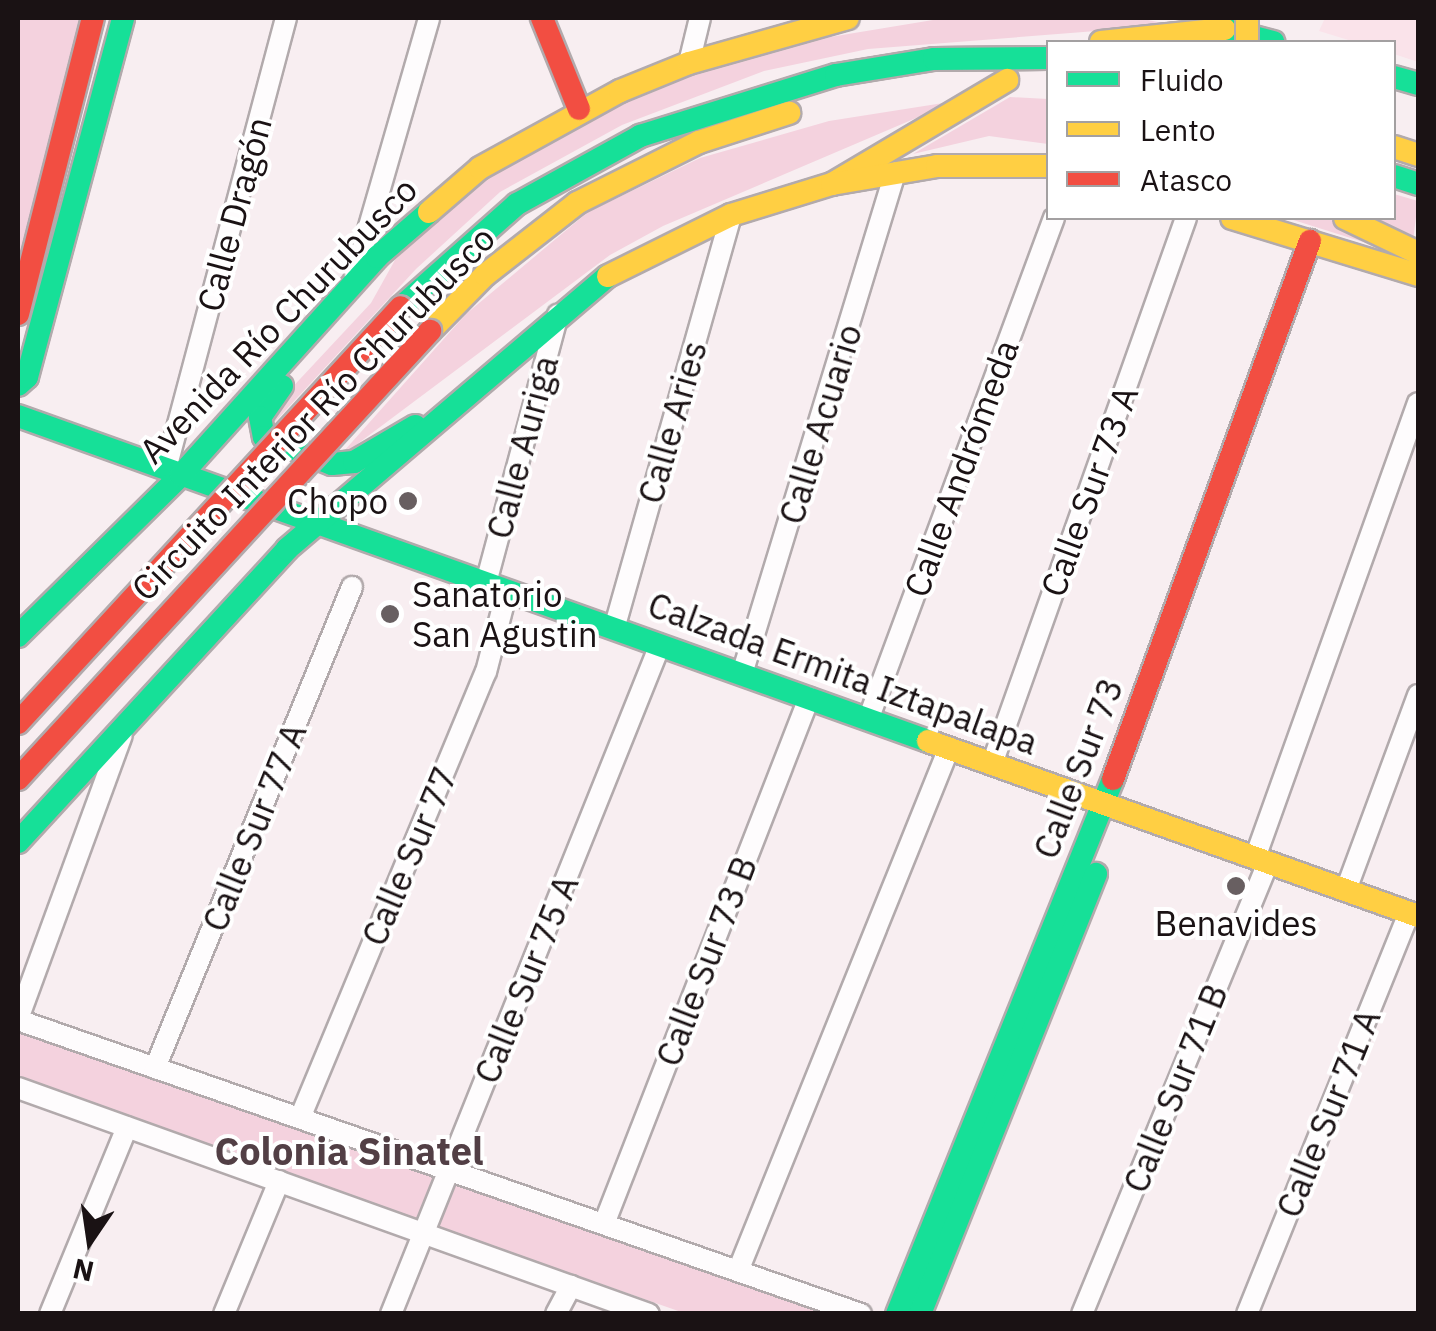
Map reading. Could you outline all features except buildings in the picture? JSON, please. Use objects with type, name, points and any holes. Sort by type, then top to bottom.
[{"type":"main road","points":[[18,314],[93,18]]},
{"type":"main road","points":[[18,385],[27,377],[123,18]]},
{"type":"main road","name":"Avenida Río Churubusco","points":[[18,636],[377,257],[480,168],[580,108],[690,62],[842,18]]},
{"type":"main road","points":[[1182,18],[1262,36]]},
{"type":"main road","points":[[1247,18],[1262,36]]},
{"type":"main road","points":[[551,24],[580,108]]},
{"type":"main road","points":[[1120,40],[1224,29]]},
{"type":"main road","points":[[1015,56],[1046,50]]},
{"type":"main road","name":"Circuito Interior Río Churubusco","points":[[18,723],[401,307],[517,204],[640,136],[836,75],[934,60],[1046,58]]},
{"type":"main road","points":[[832,184],[1007,80]]},
{"type":"main road","name":"Circuito Interior Río Churubusco","points":[[18,779],[430,331],[541,226],[643,168],[787,113],[931,86],[1007,80],[1046,83]]},
{"type":"main road","points":[[18,842],[274,562],[559,312],[636,260],[731,215],[832,184],[972,163],[1046,166]]},
{"type":"main road","points":[[1239,220],[1418,275]]},
{"type":"main road","points":[[1349,220],[1418,253]]},
{"type":"main road","name":"Calle Sur 73","points":[[920,1314],[1319,244]]},
{"type":"main road","points":[[377,257],[356,305],[264,406],[264,437],[344,465],[468,394]]},
{"type":"main road","name":"Calzada Ermita Iztapalapa","points":[[18,416],[1414,914]]},
{"type":"main road","name":"Calle Sur 73","points":[[897,1314],[1112,807]]},
{"type":"street","name":"Calle Dragón","points":[[174,472],[286,18]]},
{"type":"street","points":[[352,283],[429,18]]},
{"type":"street","points":[[690,62],[700,18]]},
{"type":"street","name":"Calle Acuario","points":[[742,674],[896,173]]},
{"type":"street","name":"Calle Aries","points":[[614,629],[731,215]]},
{"type":"street","name":"Calle Andrómeda","points":[[868,720],[1053,220]]},
{"type":"street","name":"Calle Sur 73 A","points":[[992,764],[1185,220]]},
{"type":"street","name":"Calle Auriga","points":[[496,587],[559,312]]},
{"type":"street","name":"Calle Sur 71 B","points":[[1082,1314],[1262,860],[1418,403]]},
{"type":"street","name":"Calle Sur 77 A","points":[[155,1068],[352,586]]},
{"type":"street","name":"Calle Sur 77","points":[[300,1118],[486,672],[496,587]]},
{"type":"street","name":"Calle Sur 75 A","points":[[390,1314],[660,645]]},
{"type":"street","points":[[1346,890],[1418,696]]},
{"type":"street","name":"Calle Sur 73 B","points":[[604,1224],[809,698]]},
{"type":"street","points":[[126,726],[18,1020],[861,1314]]},
{"type":"street","points":[[738,1271],[949,748]]},
{"type":"street","name":"Calle Sur 71 A","points":[[1247,1314],[1414,914]]},
{"type":"street","points":[[18,1088],[648,1314]]},
{"type":"street","points":[[50,1314],[127,1127]]},
{"type":"street","points":[[224,1314],[279,1181]]},
{"type":"street","points":[[556,1314],[571,1286]]},
{"type":"shaded area","points":[[18,18],[82,18],[18,268]]},
{"type":"shaded area","points":[[945,18],[1138,18],[1173,25],[868,49],[764,71],[622,125],[500,192],[416,269],[273,424],[272,409],[371,303],[395,260],[489,171],[614,102],[758,49]]},
{"type":"shaded area","points":[[1325,18],[1418,18],[1418,62],[1396,55],[1396,40],[1348,40],[1319,31]]},
{"type":"shaded area","points":[[1010,97],[1046,99],[1046,144],[989,136],[913,154]]},
{"type":"shaded area","points":[[956,101],[663,226],[610,255],[336,460],[466,314],[588,212],[700,158],[829,121]]},
{"type":"shaded area","points":[[1396,195],[1418,201],[1411,257],[1293,220],[1396,220]]},
{"type":"shaded area","points":[[18,1024],[829,1313],[684,1313],[18,1080]]},
{"type":"traffic: fast","points":[[18,385],[27,377],[123,18]]},
{"type":"traffic: fast","points":[[1227,30],[1265,40]]},
{"type":"traffic: fast","points":[[401,307],[517,204],[640,136],[836,75],[934,59],[1046,58]]},
{"type":"traffic: fast","points":[[1396,78],[1418,84]]},
{"type":"traffic: fast","points":[[1396,177],[1418,184]]},
{"type":"traffic: fast","points":[[18,636],[181,475],[377,257],[429,212]]},
{"type":"traffic: fast","points":[[18,842],[287,549],[608,276]]},
{"type":"traffic: fast","points":[[282,386],[260,417],[264,437],[332,464],[354,462],[415,426]]},
{"type":"traffic: fast","points":[[18,416],[928,741]]},
{"type":"traffic: fast","points":[[897,1314],[1113,779]]},
{"type":"traffic: fast","points":[[920,1314],[1096,874]]},
{"type":"traffic: slow","points":[[429,212],[480,168],[620,91],[689,63],[848,18]]},
{"type":"traffic: slow","points":[[1247,18],[1247,40]]},
{"type":"traffic: slow","points":[[1120,40],[1224,29]]},
{"type":"traffic: slow","points":[[832,184],[1007,80]]},
{"type":"traffic: slow","points":[[430,331],[485,275],[577,203],[699,142],[789,113]]},
{"type":"traffic: slow","points":[[1396,148],[1418,155]]},
{"type":"traffic: slow","points":[[608,276],[731,215],[832,184],[937,166],[1046,166]]},
{"type":"traffic: slow","points":[[1239,220],[1418,275]]},
{"type":"traffic: slow","points":[[1349,220],[1418,253]]},
{"type":"traffic: slow","points":[[928,741],[1418,916]]},
{"type":"traffic: jam","points":[[18,314],[93,18]]},
{"type":"traffic: jam","points":[[542,18],[579,109]]},
{"type":"traffic: jam","points":[[1113,779],[1310,241]]},
{"type":"traffic: jam","points":[[18,723],[401,307]]},
{"type":"traffic: jam","points":[[18,779],[430,331]]},
{"type":"place","name":"Chopo","points":[[408,501]]},
{"type":"place","name":"Sanatorio San Agustin","points":[[390,614]]},
{"type":"place","name":"Benavides","points":[[1236,886]]},
{"type":"district","name":"Colonia Sinatel","points":[[349,1151]]}]
